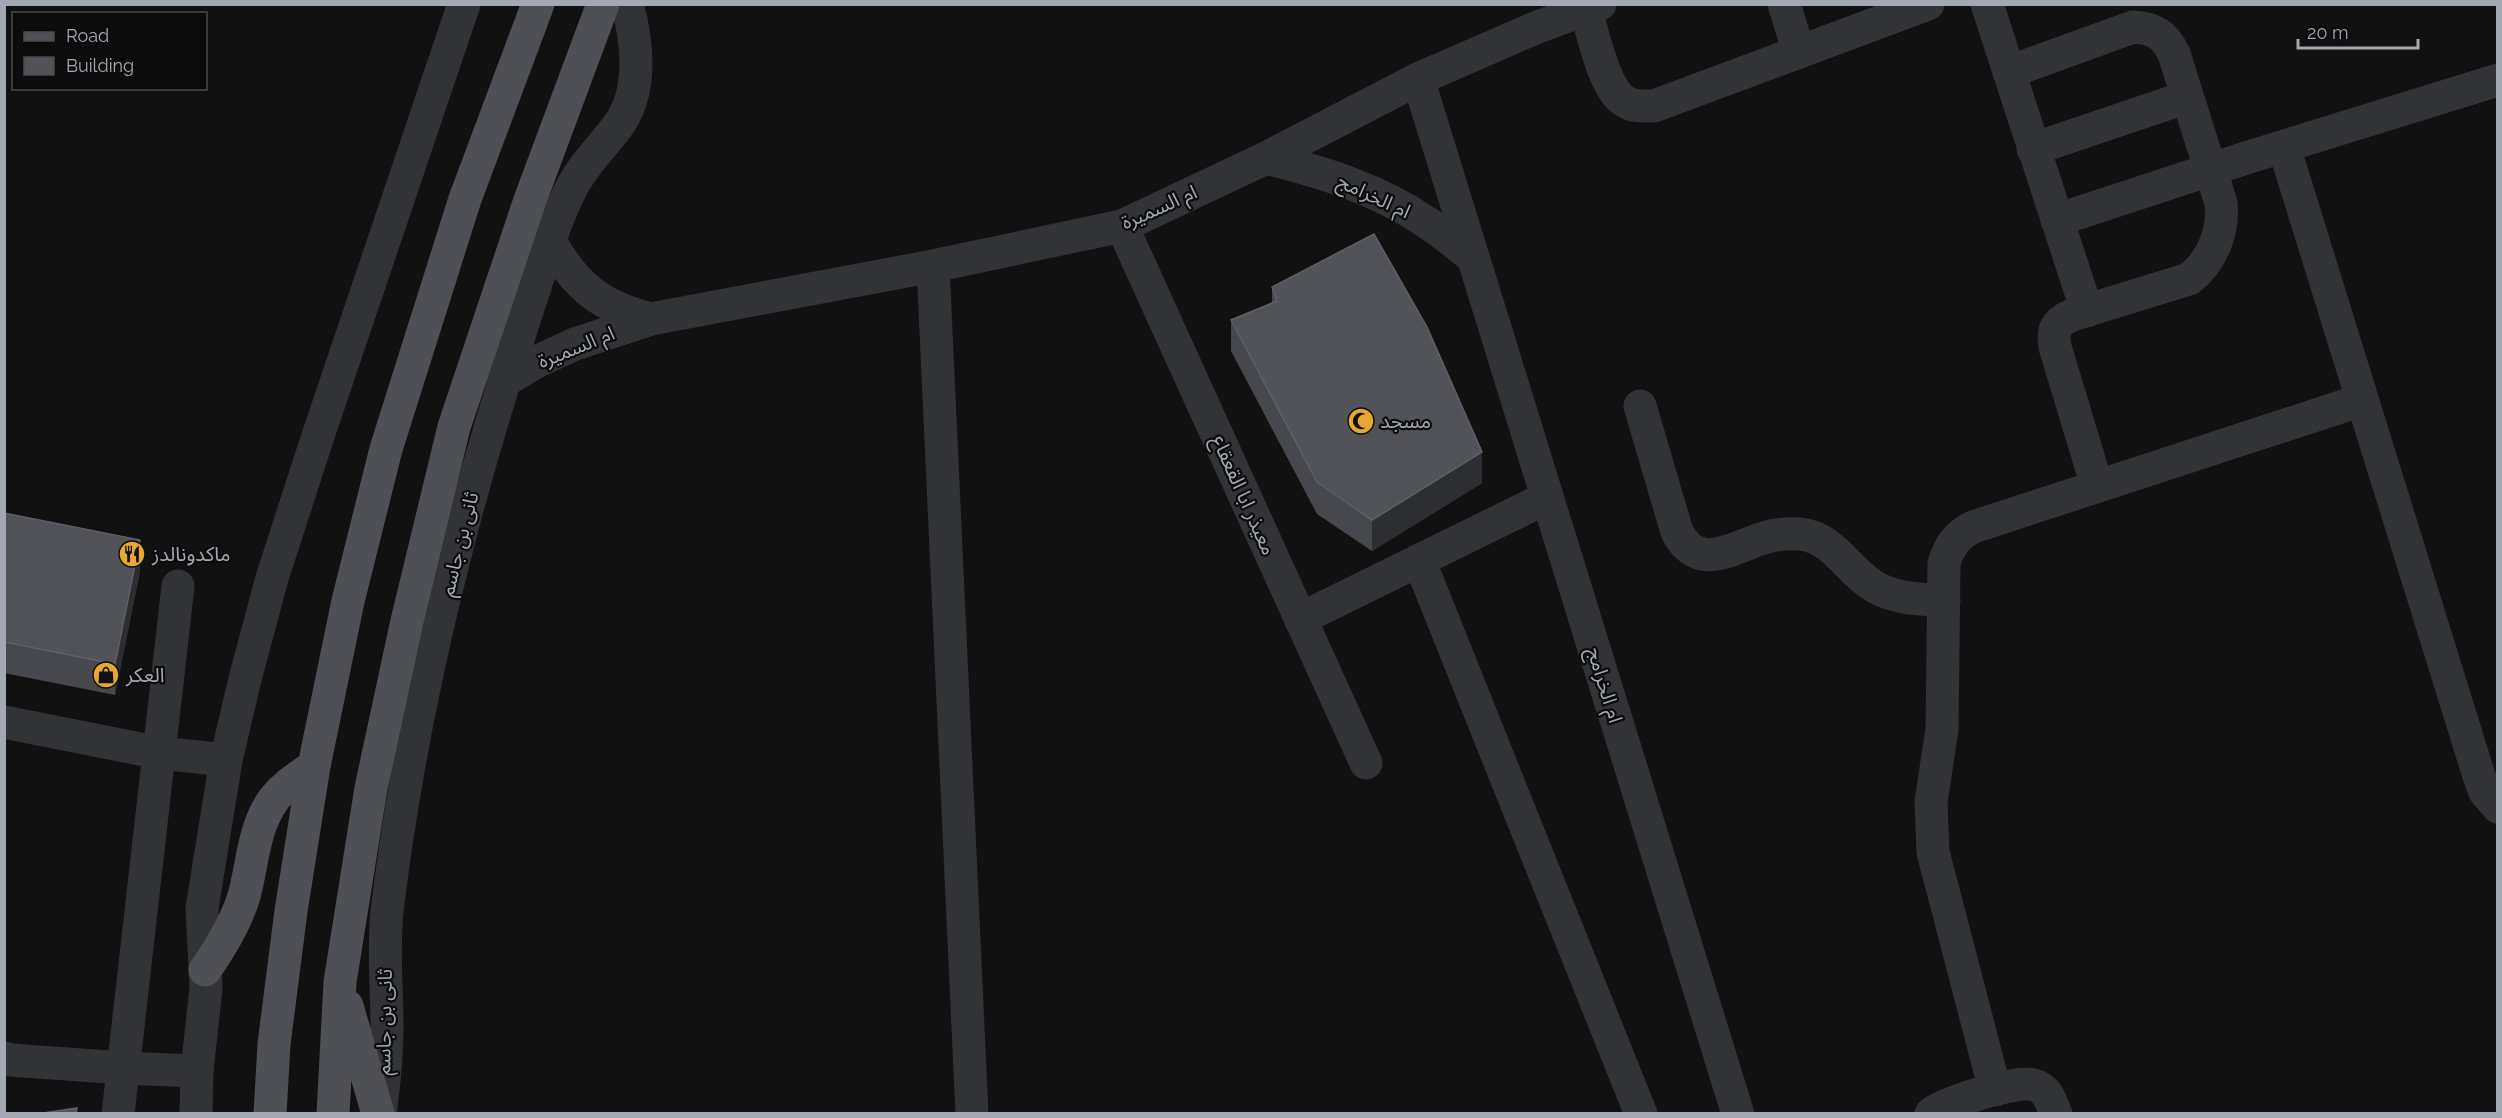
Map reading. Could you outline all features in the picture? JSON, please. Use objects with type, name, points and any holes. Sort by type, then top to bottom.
[{"type":"main road","points":[[270,1113],[274,1044],[286,944],[314,766],[348,601],[386,449],[465,199],[538,4]]},
{"type":"main road","name":"ثانى بن جاسم","points":[[333,1113],[340,982],[371,788],[407,621],[454,427],[530,200],[603,4]]},
{"type":"main road","points":[[205,970],[226,938],[243,897],[255,842],[264,817],[274,799],[287,785],[314,766]]},
{"type":"main road","points":[[340,982],[379,1113]]},
{"type":"street","points":[[196,1113],[197,1071],[204,1006],[202,908],[226,760],[276,567],[464,4]]},
{"type":"street","name":"ثانى بن جاسم","points":[[379,1113],[387,1028],[385,934],[410,758],[467,510],[504,381],[550,241],[572,186],[620,124],[634,92],[637,52],[627,4]]},
{"type":"street","points":[[1784,4],[1799,52]]},
{"type":"street","points":[[1593,7],[1610,86],[1626,102],[1640,106],[1653,106],[1928,4]]},
{"type":"street","points":[[1987,4],[2087,311]]},
{"type":"street","name":"ام السميرة","points":[[504,381],[538,361],[575,344],[651,319],[933,266],[1122,226],[1266,158],[1418,79],[1515,36],[1593,7]]},
{"type":"street","points":[[2009,72],[2120,30],[2146,27],[2158,33],[2168,42],[2174,54],[2221,202],[2221,222],[2213,249],[2199,272],[2179,284],[2087,311],[2061,320],[2055,326],[2053,337],[2097,486]]},
{"type":"street","name":"ام الخرامج","points":[[1418,79],[1738,1113]]},
{"type":"street","points":[[2057,220],[2498,80]]},
{"type":"street","points":[[2033,148],[2187,97]]},
{"type":"street","points":[[2284,147],[2479,776],[2486,792],[2498,807]]},
{"type":"street","name":"ام الخرامج","points":[[1266,158],[1322,172],[1375,193],[1425,221],[1471,256]]},
{"type":"street","name":"معيذر ابا القعقاع","points":[[1122,226],[1366,763]]},
{"type":"street","name":"ام السميرة","points":[[550,241],[563,264],[594,296],[626,313],[651,319]]},
{"type":"street","points":[[933,266],[972,1113]]},
{"type":"street","points":[[1995,1090],[1933,852],[1931,802],[1942,729],[1944,564],[1948,550],[1963,532],[1974,527],[2362,400]]},
{"type":"street","points":[[1640,406],[1677,532],[1683,543],[1692,551],[1704,555],[1716,555],[1767,537],[1803,534],[1820,538],[1863,580],[1879,589],[1896,596],[1944,601]]},
{"type":"street","points":[[1300,619],[1546,498]]},
{"type":"street","points":[[1419,560],[1641,1113]]},
{"type":"street","points":[[118,1113],[178,586]]},
{"type":"street","points":[[4,722],[160,753],[226,760]]},
{"type":"street","points":[[4,1058],[123,1068],[197,1071]]},
{"type":"street","points":[[1931,1113],[1936,1109],[2012,1084],[2033,1084],[2042,1089],[2049,1096],[2056,1113]]},
{"type":"building","name":"مسجد","points":[[1374,234],[1427,327],[1482,452],[1372,520],[1317,482],[1231,320],[1277,301],[1272,287]]},
{"type":"building","points":[[4,513],[140,540],[115,664],[4,642]]},
{"type":"building","points":[[77,1108],[76,1113],[43,1113]]},
{"type":"place","name":"مسجد","points":[[1361,421]]},
{"type":"place","name":"ماكدونالدز","points":[[132,554]]},
{"type":"place","name":"العكر","points":[[106,675]]}]
